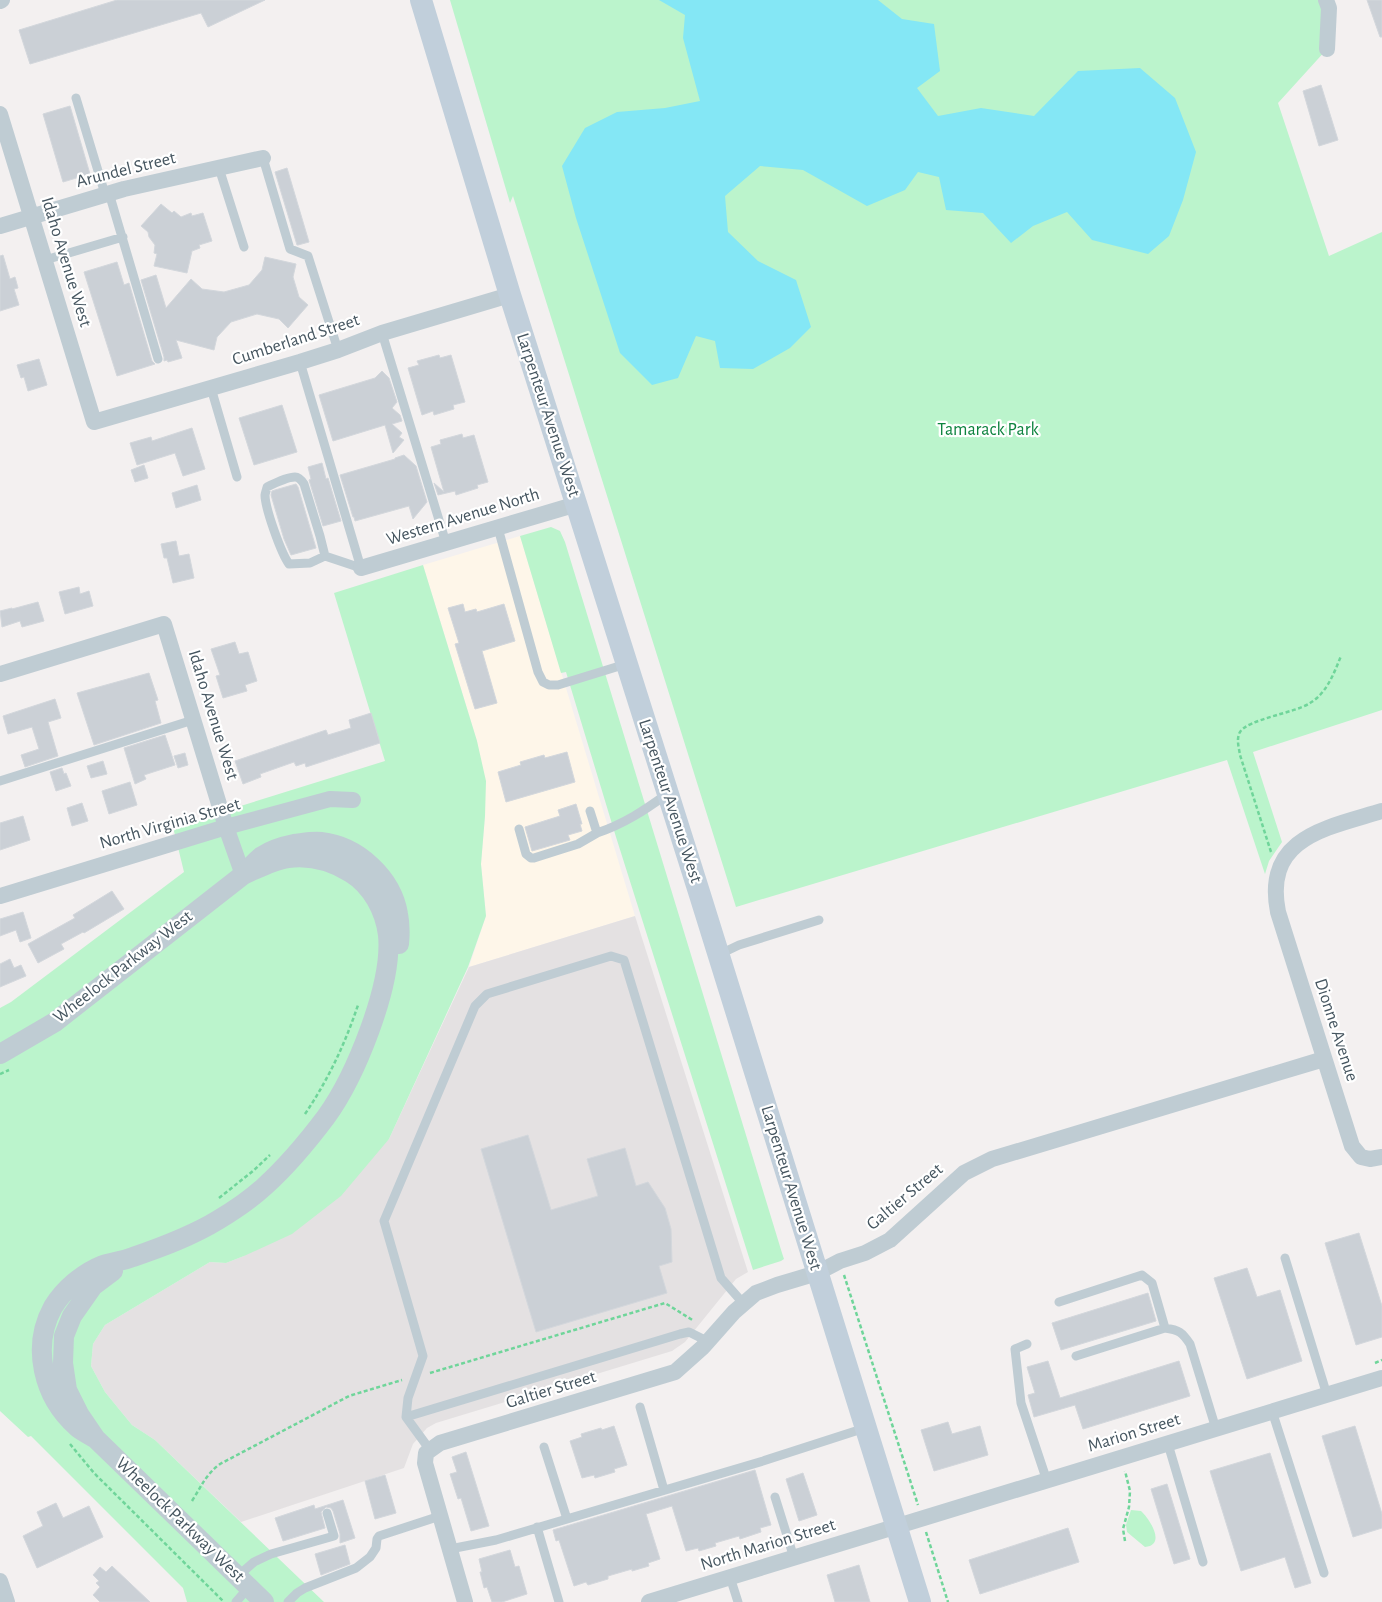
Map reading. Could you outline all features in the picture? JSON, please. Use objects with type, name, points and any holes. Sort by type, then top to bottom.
[{"type":"main road","name":"Larpenteur Avenue West","points":[[421,0],[510,296],[577,504],[920,1602]]},
{"type":"street","points":[[1326,0],[1329,8],[1327,49]]},
{"type":"street","name":"Idaho Avenue West","points":[[0,114],[94,422]]},
{"type":"street","name":"Arundel Street","points":[[0,226],[107,194],[263,158]]},
{"type":"street","name":"Cumberland Street","points":[[94,422],[300,362],[382,333],[510,296]]},
{"type":"street","name":"Western Avenue North","points":[[361,568],[577,504]]},
{"type":"street","name":"Idaho Avenue West","points":[[0,674],[164,624],[242,875]]},
{"type":"street","name":"North Virginia Street","points":[[0,896],[226,827],[330,799],[353,800]]},
{"type":"street","points":[[1280,869],[1291,850],[1309,835],[1382,811]]},
{"type":"street","name":"Wheelock Parkway West","points":[[0,1054],[55,1022],[242,875],[287,858],[314,858],[330,861],[361,880],[374,895],[385,918],[388,937],[386,978],[368,1033],[346,1083],[327,1115],[301,1148],[263,1188],[217,1220],[167,1245],[131,1258],[93,1286],[72,1316],[64,1336],[63,1363],[67,1390],[79,1414],[96,1439],[264,1602]]},
{"type":"street","name":"Dionne Avenue","points":[[1280,869],[1276,883],[1275,898],[1278,912],[1352,1146],[1361,1157],[1381,1159]]},
{"type":"street","name":"Galtier Street","points":[[428,1451],[440,1443],[675,1372],[743,1303],[756,1294],[777,1285],[817,1273],[840,1261],[865,1253],[890,1240],[964,1174],[992,1159],[1324,1059]]},
{"type":"street","name":"Marion Street","points":[[897,1527],[1382,1378]]},
{"type":"street","points":[[428,1451],[425,1463],[465,1602]]},
{"type":"street","name":"North Marion Street","points":[[649,1602],[897,1527]]},
{"type":"street","points":[[0,1580],[6,1602]]},
{"type":"lane","points":[[76,98],[123,237],[158,358]]},
{"type":"lane","points":[[263,158],[290,249],[308,256],[338,350]]},
{"type":"lane","points":[[219,168],[244,247]]},
{"type":"lane","points":[[45,260],[123,237]]},
{"type":"lane","points":[[382,333],[446,543]]},
{"type":"lane","points":[[300,362],[361,568]]},
{"type":"lane","points":[[211,388],[237,477]]},
{"type":"lane","points":[[324,556],[304,484],[300,479],[295,477],[267,487],[265,495],[269,513],[284,557],[289,564],[310,563],[324,556],[361,568]]},
{"type":"lane","points":[[498,528],[532,650],[543,682],[549,685],[558,685],[627,664]]},
{"type":"lane","points":[[0,780],[193,720]]},
{"type":"lane","points":[[519,829],[526,854],[530,858],[534,858],[578,844],[597,833],[616,826],[632,818],[668,794]]},
{"type":"lane","points":[[590,811],[597,833]]},
{"type":"lane","points":[[718,955],[766,936],[819,920]]},
{"type":"lane","points":[[428,1451],[406,1417],[408,1398],[423,1356],[384,1220],[475,1006],[487,994],[611,956],[624,960],[721,1278],[743,1303]]},
{"type":"lane","points":[[1285,1258],[1327,1395]]},
{"type":"lane","points":[[1059,1302],[1142,1275],[1152,1283],[1165,1328]]},
{"type":"lane","points":[[1076,1356],[1165,1328],[1183,1333],[1190,1344],[1216,1429]]},
{"type":"lane","points":[[406,1417],[680,1334],[689,1332],[707,1341]]},
{"type":"lane","points":[[1027,1344],[1015,1350],[1021,1404],[1047,1481]]},
{"type":"lane","points":[[640,1407],[664,1490]]},
{"type":"lane","points":[[1272,1412],[1324,1573]]},
{"type":"lane","points":[[450,1549],[496,1540],[866,1428]]},
{"type":"lane","points":[[1168,1444],[1203,1562]]},
{"type":"lane","points":[[544,1447],[567,1519]]},
{"type":"lane","points":[[775,1497],[794,1558]]},
{"type":"lane","points":[[236,1602],[254,1562],[272,1554],[334,1536],[328,1514]]},
{"type":"lane","points":[[288,1602],[296,1593],[305,1588],[356,1568],[370,1557],[376,1548],[379,1536],[440,1516]]},
{"type":"lane","points":[[537,1528],[560,1602]]},
{"type":"lane","points":[[730,1577],[738,1602]]},
{"type":"path","points":[[1280,869],[1272,854],[1240,755],[1239,733],[1246,726],[1311,703],[1323,692],[1342,656]]},
{"type":"path","points":[[302,1118],[335,1064],[359,1004]]},
{"type":"path","points":[[214,1201],[253,1171],[276,1149]]},
{"type":"path","points":[[844,1275],[917,1504]]},
{"type":"path","points":[[192,1501],[206,1477],[220,1464],[349,1396],[665,1303],[695,1321]]},
{"type":"path","points":[[69,1444],[94,1473],[224,1602]]},
{"type":"path","points":[[1124,1469],[1130,1491],[1129,1507],[1123,1529],[1125,1541]]},
{"type":"path","points":[[926,1534],[948,1602]]},
{"type":"shaded area","points":[[520,536],[635,916],[469,967],[486,916],[481,864],[485,816],[477,741],[423,565]]},
{"type":"shaded area","points":[[635,916],[748,1272],[736,1279],[685,1342],[672,1351],[436,1423],[427,1428],[413,1444],[404,1468],[241,1522],[155,1440],[132,1425],[105,1392],[91,1366],[93,1344],[105,1325],[210,1262],[226,1263],[244,1256],[389,1139],[469,967]]},
{"type":"green space","name":"Tamarack Park","points":[[450,0],[1326,0],[1327,49],[1278,103],[1329,256],[1382,232],[1382,710],[1253,752],[1282,842],[1269,861],[1265,874],[1227,760],[736,907],[513,196],[510,203]]},
{"type":"green space","points":[[551,527],[560,531],[565,542],[784,1259],[753,1270],[616,837],[566,672],[561,673],[520,536]]},
{"type":"green space","points":[[423,565],[477,741],[486,781],[481,864],[486,916],[468,967],[389,1139],[341,1196],[292,1234],[226,1263],[210,1262],[105,1325],[93,1344],[91,1366],[105,1392],[132,1425],[155,1440],[324,1602],[187,1602],[183,1588],[31,1436],[28,1437],[0,1411],[0,1008],[11,1002],[184,872],[173,827],[385,761],[334,593]]},
{"type":"green space","points":[[1131,1510],[1141,1511],[1152,1525],[1156,1537],[1155,1542],[1151,1545],[1145,1547],[1127,1532],[1126,1525]]},
{"type":"water","points":[[659,0],[878,0],[902,19],[934,24],[940,71],[917,88],[938,116],[981,108],[1034,116],[1078,71],[1140,68],[1175,98],[1196,152],[1183,200],[1169,236],[1148,254],[1092,240],[1067,212],[1033,226],[1011,243],[983,213],[946,210],[939,177],[918,172],[905,190],[867,206],[803,170],[760,166],[725,196],[728,232],[758,261],[796,280],[811,327],[790,348],[753,369],[720,368],[715,341],[696,336],[678,378],[652,385],[620,353],[576,218],[562,166],[585,128],[617,112],[665,108],[700,101],[683,38],[685,15]]},
{"type":"building","points":[[117,0],[265,0],[208,27],[201,13],[30,64],[19,30]]},
{"type":"building","points":[[1367,0],[1382,0],[1382,37],[1380,37]]},
{"type":"building","points":[[1321,85],[1338,140],[1319,146],[1303,91]]},
{"type":"building","points":[[70,106],[90,174],[63,182],[43,114]]},
{"type":"building","points":[[287,168],[309,242],[298,245],[275,172]]},
{"type":"building","points":[[161,204],[172,213],[174,211],[181,217],[191,213],[192,216],[203,213],[212,241],[199,245],[200,248],[192,251],[187,273],[154,266],[157,254],[154,253],[155,245],[148,232],[141,226]]},
{"type":"building","points":[[3,255],[10,279],[15,277],[18,288],[14,289],[19,305],[0,311],[0,256]]},
{"type":"building","points":[[265,257],[296,264],[293,277],[299,297],[308,305],[288,328],[279,319],[257,314],[231,322],[217,337],[214,350],[176,340],[182,358],[168,362],[167,360],[164,361],[141,280],[156,275],[166,308],[191,279],[202,289],[224,292],[249,285],[262,270]]},
{"type":"building","points":[[117,262],[124,285],[129,283],[152,361],[155,364],[117,376],[84,272]]},
{"type":"building","points":[[439,355],[440,358],[451,355],[465,402],[453,405],[454,409],[434,415],[433,411],[422,415],[408,368],[419,365],[417,361]]},
{"type":"building","points":[[39,359],[47,385],[28,391],[24,377],[21,378],[17,365]]},
{"type":"building","points":[[382,371],[389,378],[397,402],[392,408],[400,415],[402,421],[392,424],[402,433],[399,437],[404,440],[393,453],[385,425],[333,441],[319,395],[375,378]]},
{"type":"building","points":[[282,405],[297,452],[254,465],[239,418]]},
{"type":"building","points":[[192,428],[205,469],[183,476],[175,453],[137,465],[130,443],[151,437],[152,441]]},
{"type":"building","points":[[462,434],[463,438],[474,435],[488,482],[477,485],[478,488],[456,495],[455,491],[438,495],[434,483],[444,492],[431,447],[441,444],[440,440]]},
{"type":"building","points":[[404,455],[416,466],[427,502],[413,519],[409,506],[355,521],[340,475]]},
{"type":"building","points":[[322,463],[341,521],[323,526],[309,480],[311,479],[308,467]]},
{"type":"building","points":[[144,465],[148,478],[135,482],[131,470]]},
{"type":"building","points":[[296,484],[316,548],[291,555],[284,539],[271,495],[272,491]]},
{"type":"building","points":[[197,485],[201,500],[176,508],[172,493]]},
{"type":"building","points":[[176,541],[179,556],[189,554],[194,578],[173,583],[167,558],[164,558],[161,544]]},
{"type":"building","points":[[79,587],[80,594],[89,591],[93,606],[65,614],[59,592]]},
{"type":"building","points":[[38,602],[44,621],[22,627],[20,621],[2,627],[0,611]]},
{"type":"building","points":[[463,604],[465,612],[476,609],[477,612],[504,604],[515,641],[482,651],[497,703],[475,709],[455,644],[459,643],[448,608]]},
{"type":"building","points":[[235,642],[239,654],[248,652],[257,681],[245,685],[247,691],[223,698],[216,676],[220,675],[211,649]]},
{"type":"building","points":[[149,673],[158,700],[155,701],[161,723],[94,745],[77,693]]},
{"type":"building","points":[[55,699],[61,718],[48,722],[58,756],[25,767],[21,755],[39,749],[32,727],[8,734],[3,716]]},
{"type":"building","points":[[371,713],[380,743],[306,767],[305,763],[296,766],[294,762],[260,774],[261,777],[243,784],[235,761],[326,730],[328,735],[351,728],[349,720]]},
{"type":"building","points":[[165,735],[175,765],[144,775],[146,779],[135,784],[124,748]]},
{"type":"building","points":[[567,752],[575,782],[506,802],[498,772],[521,765],[520,762],[544,755],[545,758]]},
{"type":"building","points":[[185,753],[188,765],[178,768],[174,756]]},
{"type":"building","points":[[103,761],[107,774],[91,778],[87,766]]},
{"type":"building","points":[[62,768],[71,786],[56,791],[50,772]]},
{"type":"building","points":[[130,782],[137,805],[109,814],[102,791]]},
{"type":"building","points":[[82,803],[88,821],[72,826],[67,808]]},
{"type":"building","points":[[576,804],[582,824],[580,824],[582,831],[568,835],[570,840],[532,851],[525,827],[560,816],[558,810]]},
{"type":"building","points":[[23,816],[30,840],[0,850],[0,823]]},
{"type":"building","points":[[112,891],[124,909],[84,933],[61,944],[64,949],[38,963],[28,944],[75,918],[73,915]]},
{"type":"building","points":[[23,912],[31,938],[20,942],[16,930],[0,936],[0,919]]},
{"type":"building","points":[[10,959],[14,968],[21,965],[26,976],[0,987],[0,964]]},
{"type":"building","points":[[528,1135],[551,1210],[598,1196],[587,1159],[625,1148],[636,1186],[648,1182],[665,1208],[671,1229],[672,1262],[659,1266],[667,1293],[536,1332],[481,1149]]},
{"type":"building","points":[[1359,1233],[1382,1306],[1382,1337],[1356,1345],[1325,1243]]},
{"type":"building","points":[[1247,1268],[1257,1297],[1280,1290],[1302,1361],[1247,1379],[1214,1278]]},
{"type":"building","points":[[1148,1293],[1156,1321],[1061,1350],[1052,1323]]},
{"type":"building","points":[[1048,1361],[1060,1398],[1179,1361],[1190,1396],[1083,1429],[1075,1405],[1034,1417],[1028,1395],[1035,1393],[1027,1367]]},
{"type":"building","points":[[948,1422],[952,1434],[980,1426],[988,1455],[934,1471],[921,1430]]},
{"type":"building","points":[[614,1426],[627,1465],[614,1469],[615,1472],[595,1478],[594,1475],[582,1478],[570,1441],[582,1437],[581,1434]]},
{"type":"building","points":[[1355,1426],[1382,1514],[1382,1528],[1353,1537],[1322,1436]]},
{"type":"building","points":[[466,1452],[489,1526],[471,1531],[461,1498],[458,1499],[450,1474],[457,1472],[452,1457]]},
{"type":"building","points":[[1270,1453],[1311,1583],[1295,1588],[1285,1557],[1241,1571],[1210,1471]]},
{"type":"building","points":[[755,1470],[771,1525],[760,1528],[761,1532],[740,1539],[739,1536],[715,1543],[716,1546],[699,1551],[698,1548],[686,1551],[672,1506],[646,1514],[660,1559],[648,1563],[649,1566],[608,1576],[608,1579],[588,1585],[586,1582],[574,1586],[559,1540],[556,1541],[553,1530]]},
{"type":"building","points":[[803,1473],[817,1515],[799,1521],[786,1479]]},
{"type":"building","points":[[385,1475],[396,1513],[375,1519],[365,1481]]},
{"type":"building","points":[[1167,1484],[1190,1559],[1174,1564],[1151,1489]]},
{"type":"building","points":[[343,1500],[355,1538],[340,1543],[340,1534],[333,1511],[331,1508],[326,1507],[321,1512],[325,1528],[283,1541],[275,1518],[314,1505],[315,1509]]},
{"type":"building","points":[[56,1503],[63,1518],[89,1506],[103,1537],[37,1568],[23,1536],[43,1526],[37,1512]]},
{"type":"building","points":[[1068,1528],[1079,1562],[980,1594],[969,1560]]},
{"type":"building","points":[[345,1545],[350,1564],[321,1575],[315,1554]]},
{"type":"building","points":[[510,1550],[515,1567],[519,1566],[527,1594],[502,1602],[492,1602],[487,1587],[484,1588],[479,1559]]},
{"type":"building","points":[[859,1565],[870,1602],[835,1602],[827,1575]]},
{"type":"building","points":[[112,1566],[150,1602],[100,1602],[93,1595],[100,1587],[96,1583],[99,1581],[93,1575],[100,1567],[106,1572]]}]
